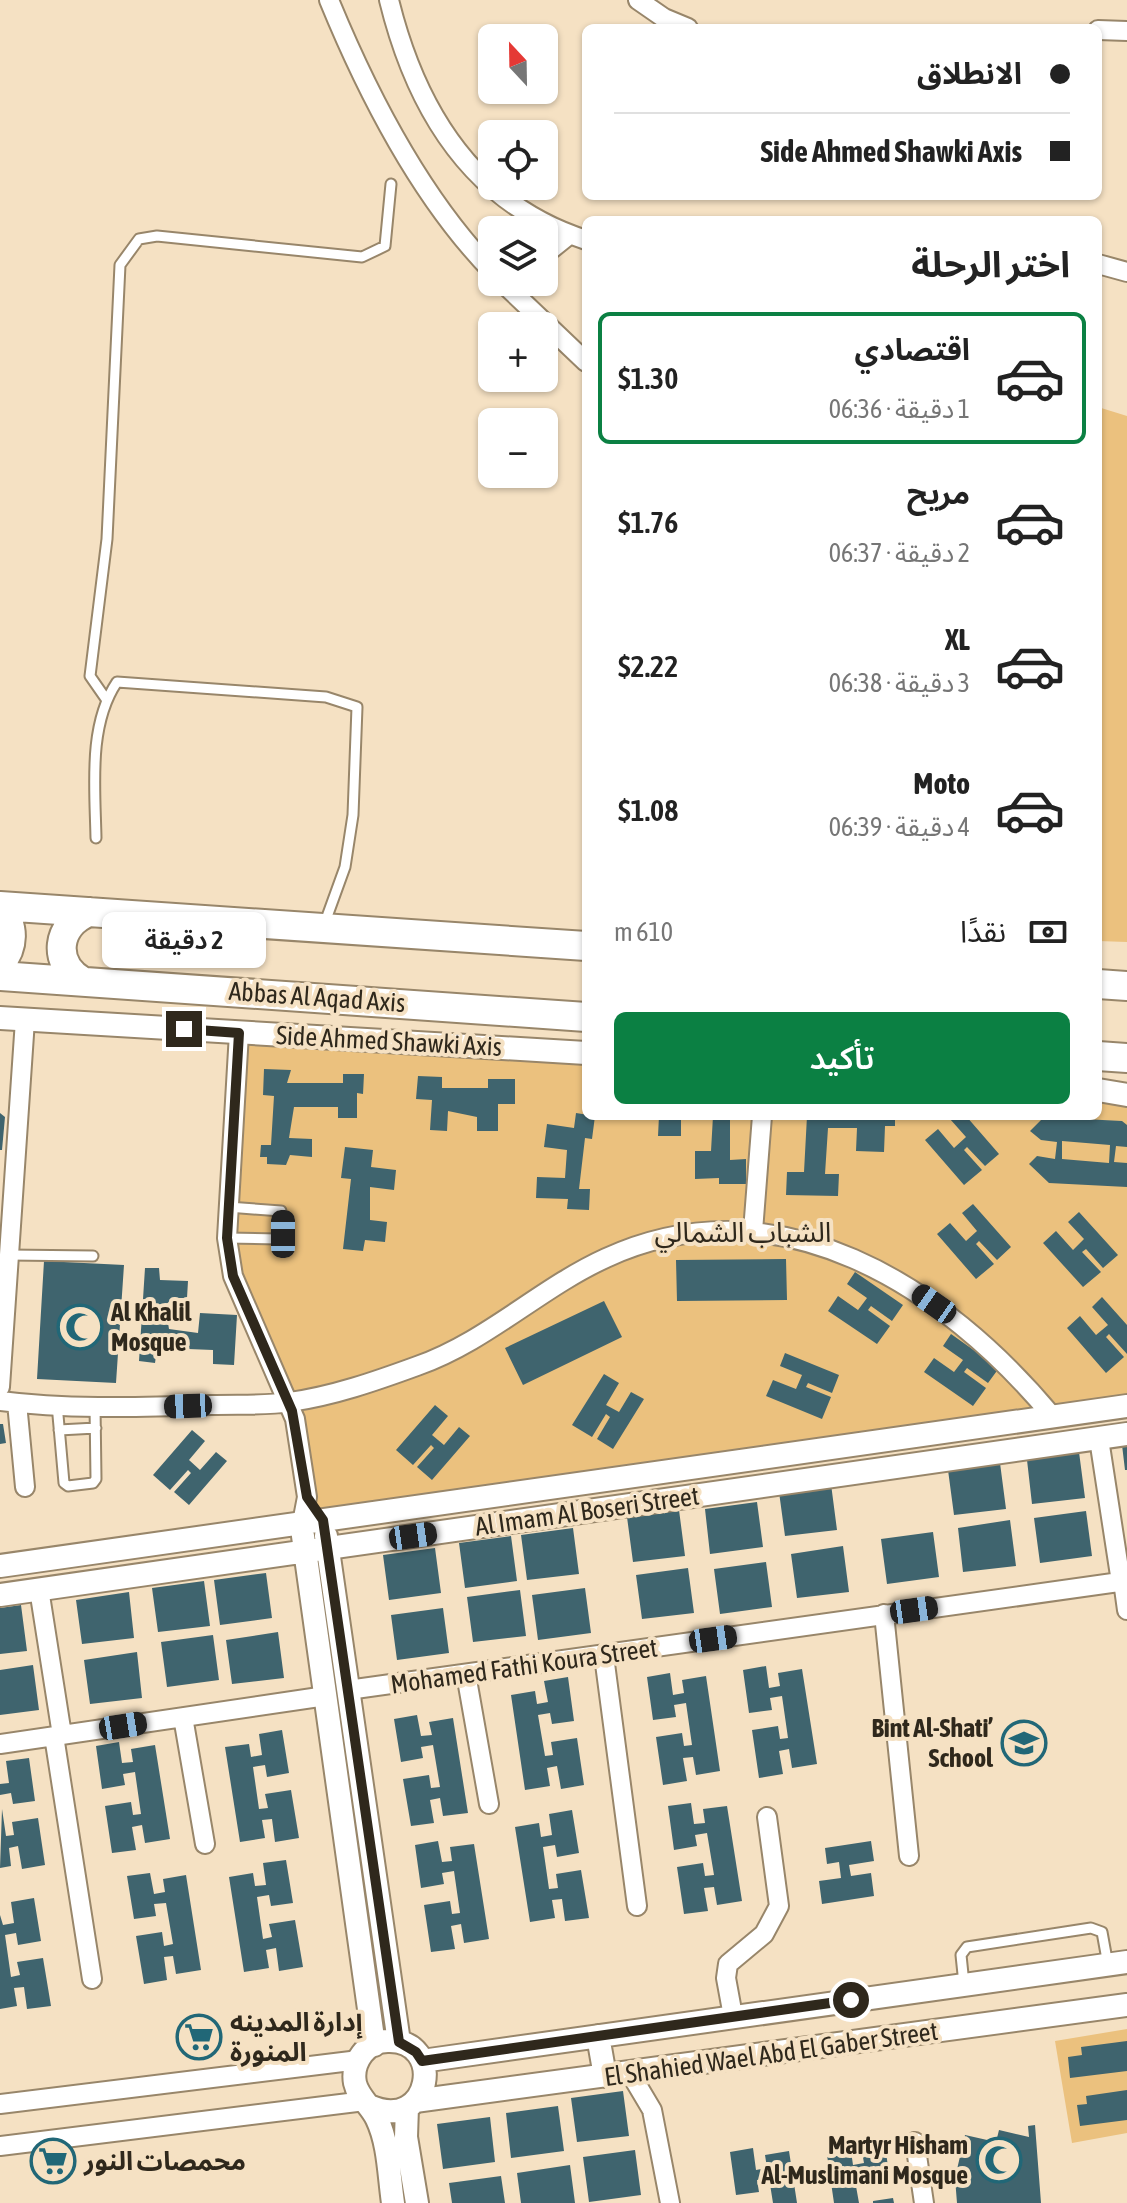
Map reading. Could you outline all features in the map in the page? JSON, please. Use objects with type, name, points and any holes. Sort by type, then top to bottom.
[{"type":"main road","points":[[0,907],[582,946]]},
{"type":"main road","points":[[0,907],[8,921],[11,940],[0,964]]},
{"type":"main road","points":[[82,981],[64,964],[61,947],[69,925],[89,912]]},
{"type":"main road","name":"Abbas Al Aqad Axis","points":[[0,976],[582,1017]]},
{"type":"main road","points":[[1102,984],[1127,986]]},
{"type":"main road","points":[[1102,1056],[1127,1058]]},
{"type":"street","points":[[329,0],[359,67],[404,149],[478,249]]},
{"type":"street","points":[[389,0],[414,77],[442,130],[479,179],[520,216]]},
{"type":"street","points":[[638,0],[678,24]]},
{"type":"street","points":[[1102,30],[1127,31]]},
{"type":"street","points":[[558,231],[578,237]]},
{"type":"street","points":[[558,248],[578,237]]},
{"type":"street","points":[[1102,265],[1127,272]]},
{"type":"street","points":[[526,296],[582,358]]},
{"type":"street","name":"Side Ahmed Shawki Axis","points":[[0,1018],[582,1053]]},
{"type":"street","points":[[0,1387],[25,1020]]},
{"type":"street","points":[[239,1033],[227,1238],[233,1276],[297,1429],[316,1549],[326,1696],[366,2052],[355,2084],[383,2137],[393,2203],[386,2203]]},
{"type":"street","points":[[1102,1091],[1127,1095]]},
{"type":"street","points":[[753,1231],[762,1120]]},
{"type":"street","points":[[25,1487],[8,1402],[95,1405],[288,1402],[347,1390],[421,1365],[480,1334],[583,1269],[626,1250],[698,1231],[753,1231],[820,1246],[918,1294],[966,1327],[1012,1368],[1053,1417]]},
{"type":"street","name":"Al Imam Al Boseri Street","points":[[0,1566],[1127,1406]]},
{"type":"street","name":"Al Imam Al Boseri Street","points":[[0,1595],[1127,1434]]},
{"type":"street","points":[[1099,1439],[1127,1610]]},
{"type":"street","points":[[316,1549],[348,1690],[399,2042]]},
{"type":"street","name":"Mohamed Fathi Koura Street","points":[[348,1690],[1124,1581]]},
{"type":"street","points":[[39,1589],[92,1979]]},
{"type":"street","points":[[884,1614],[909,1856]]},
{"type":"street","points":[[604,1656],[637,1906]]},
{"type":"street","points":[[466,1674],[489,1804]]},
{"type":"street","points":[[0,1744],[326,1696]]},
{"type":"street","points":[[183,1717],[205,1844]]},
{"type":"street","points":[[733,2016],[726,1978],[728,1964],[764,1934],[779,1906],[767,1817]]},
{"type":"street","name":"El Shahied Wael Abd El Gaber Street","points":[[422,2061],[1118,1963]]},
{"type":"street","name":"El Shahied Wael Abd El Gaber Street","points":[[411,2104],[1127,2005]]},
{"type":"street","points":[[598,2036],[605,2076]]},
{"type":"street","points":[[0,2104],[366,2052],[399,2042],[416,2052],[422,2061],[425,2081],[411,2104],[406,2137],[417,2203]]},
{"type":"street","points":[[630,2073],[652,2110],[670,2203]]},
{"type":"street","points":[[0,2146],[367,2104],[388,2111],[411,2104]]},
{"type":"street","points":[[915,2142],[924,2203]]},
{"type":"lane","points":[[106,699],[90,676],[107,539],[120,265],[139,239],[157,236],[362,257],[385,246],[391,184]]},
{"type":"lane","points":[[96,838],[95,759],[106,699],[117,682],[326,697],[357,707],[353,815],[345,867],[323,928]]},
{"type":"lane","points":[[227,1238],[278,1239],[283,1234],[281,1211],[228,1207]]},
{"type":"lane","points":[[9,1255],[93,1256]]},
{"type":"lane","points":[[57,1404],[64,1483],[68,1486],[93,1483],[96,1479],[95,1405]]},
{"type":"lane","points":[[59,1430],[96,1428]]},
{"type":"lane","points":[[964,1984],[961,1955],[967,1947],[1091,1928],[1102,1932],[1118,1963]]},
{"type":"shaded area","points":[[1102,408],[1127,416],[1127,942],[1102,941]]},
{"type":"shaded area","points":[[239,1033],[582,1053],[582,1120],[1102,1120],[1102,1091],[1127,1095],[1127,1406],[323,1520],[307,1497],[297,1429],[233,1276]]},
{"type":"shaded area","points":[[1127,2029],[1127,2133],[1072,2143],[1055,2041]]},
{"type":"building","points":[[264,1069],[291,1070],[287,1083],[343,1083],[343,1074],[364,1074],[363,1094],[357,1093],[357,1118],[338,1118],[338,1107],[294,1107],[289,1138],[312,1139],[312,1157],[290,1155],[286,1165],[267,1164],[267,1157],[260,1157],[261,1145],[271,1145],[274,1096],[263,1095]]},
{"type":"building","points":[[418,1076],[442,1077],[442,1088],[488,1088],[488,1079],[515,1079],[515,1104],[498,1104],[498,1131],[477,1131],[477,1117],[448,1111],[447,1131],[430,1130],[432,1100],[416,1099]]},
{"type":"building","points":[[0,1113],[5,1117],[2,1150],[0,1150]]},
{"type":"building","points":[[576,1113],[582,1114],[582,1120],[594,1120],[592,1139],[585,1138],[579,1189],[590,1189],[589,1210],[567,1209],[568,1199],[536,1198],[537,1177],[565,1178],[567,1150],[544,1147],[547,1124],[574,1128]]},
{"type":"building","points":[[659,1120],[681,1120],[681,1136],[658,1136]]},
{"type":"building","points":[[713,1120],[730,1120],[730,1160],[746,1159],[746,1184],[719,1184],[719,1178],[695,1179],[695,1151],[711,1151]]},
{"type":"building","points":[[807,1120],[895,1120],[895,1126],[885,1126],[884,1152],[856,1151],[857,1128],[828,1128],[825,1174],[839,1174],[838,1196],[786,1195],[787,1172],[804,1172]]},
{"type":"building","points":[[951,1120],[969,1120],[999,1154],[985,1166],[967,1147],[964,1150],[982,1170],[964,1185],[925,1140],[938,1129],[954,1148],[966,1137]]},
{"type":"building","points":[[1041,1120],[1122,1121],[1127,1125],[1127,1147],[1116,1146],[1114,1162],[1127,1163],[1127,1187],[1049,1183],[1029,1164],[1037,1156],[1055,1159],[1057,1142],[1041,1140],[1030,1131]],"holes":[[[1062,1141],[1110,1145],[1109,1163],[1062,1159]]]},
{"type":"building","points":[[345,1147],[373,1150],[371,1167],[396,1170],[394,1190],[370,1187],[370,1220],[387,1222],[385,1242],[365,1240],[363,1251],[343,1249],[351,1179],[341,1178]]},
{"type":"building","points":[[973,1204],[1011,1247],[997,1260],[979,1241],[976,1244],[994,1264],[976,1279],[937,1234],[950,1223],[966,1241],[977,1231],[962,1213]]},
{"type":"building","points":[[1079,1212],[1118,1255],[1103,1268],[1086,1249],[1082,1252],[1101,1272],[1083,1287],[1043,1243],[1056,1231],[1073,1250],[1084,1239],[1068,1222]]},
{"type":"building","points":[[786,1259],[787,1300],[677,1301],[676,1260]]},
{"type":"building","name":"Al Khalil Mosque","points":[[44,1261],[124,1265],[116,1383],[37,1379]]},
{"type":"building","points":[[145,1268],[159,1268],[160,1280],[188,1281],[187,1298],[174,1298],[165,1305],[169,1329],[198,1333],[200,1313],[237,1315],[234,1365],[213,1364],[213,1350],[157,1349],[155,1363],[139,1361]]},
{"type":"building","points":[[855,1272],[903,1305],[892,1321],[871,1306],[868,1310],[890,1326],[877,1344],[828,1311],[838,1296],[858,1310],[867,1298],[847,1284]]},
{"type":"building","points":[[1102,1297],[1127,1325],[1127,1354],[1109,1334],[1106,1337],[1124,1357],[1106,1373],[1067,1328],[1080,1316],[1096,1335],[1108,1325],[1092,1307]]},
{"type":"building","points":[[604,1301],[622,1337],[523,1385],[505,1348]]},
{"type":"building","points":[[951,1334],[999,1368],[988,1383],[967,1368],[964,1372],[986,1388],[973,1406],[924,1372],[934,1358],[954,1372],[963,1360],[943,1346]]},
{"type":"building","points":[[785,1353],[839,1375],[832,1393],[808,1383],[806,1387],[831,1397],[822,1419],[766,1396],[773,1380],[796,1389],[802,1375],[780,1366]]},
{"type":"building","points":[[604,1374],[619,1383],[606,1405],[619,1412],[631,1392],[644,1399],[613,1449],[597,1439],[610,1417],[606,1414],[592,1437],[572,1425]]},
{"type":"building","points":[[435,1405],[448,1416],[432,1435],[444,1445],[459,1427],[470,1436],[432,1480],[417,1467],[434,1448],[431,1445],[413,1465],[396,1450]]},
{"type":"building","points":[[0,1424],[3,1424],[6,1443],[0,1444]]},
{"type":"building","points":[[192,1430],[205,1441],[189,1460],[200,1470],[216,1452],[227,1461],[189,1505],[174,1492],[191,1473],[188,1470],[170,1490],[153,1475]]},
{"type":"building","points":[[1127,1444],[1127,1470],[1125,1470],[1122,1445]]},
{"type":"building","points":[[1079,1452],[1085,1498],[1032,1504],[1027,1460]]},
{"type":"building","points":[[1000,1463],[1006,1509],[954,1515],[948,1470]]},
{"type":"building","points":[[831,1484],[837,1530],[785,1536],[779,1492]]},
{"type":"building","points":[[757,1502],[763,1547],[710,1554],[705,1509]]},
{"type":"building","points":[[679,1510],[685,1556],[633,1562],[627,1517]]},
{"type":"building","points":[[1086,1511],[1092,1556],[1040,1563],[1034,1518]]},
{"type":"building","points":[[1010,1520],[1016,1566],[963,1572],[958,1528]]},
{"type":"building","points":[[573,1528],[579,1574],[527,1580],[521,1535]]},
{"type":"building","points":[[933,1532],[939,1577],[887,1584],[881,1539]]},
{"type":"building","points":[[511,1536],[517,1581],[465,1588],[459,1543]]},
{"type":"building","points":[[843,1546],[849,1592],[797,1598],[791,1554]]},
{"type":"building","points":[[435,1548],[441,1593],[389,1600],[383,1555]]},
{"type":"building","points":[[766,1562],[772,1607],[720,1614],[714,1569]]},
{"type":"building","points":[[688,1568],[694,1613],[642,1619],[636,1575]]},
{"type":"building","points":[[266,1573],[272,1618],[220,1625],[214,1580]]},
{"type":"building","points":[[204,1581],[210,1626],[158,1632],[152,1588]]},
{"type":"building","points":[[585,1588],[591,1633],[538,1640],[532,1595]]},
{"type":"building","points":[[520,1590],[526,1636],[473,1642],[467,1597]]},
{"type":"building","points":[[129,1592],[134,1638],[82,1644],[76,1600]]},
{"type":"building","points":[[21,1605],[27,1651],[0,1654],[0,1608]]},
{"type":"building","points":[[443,1608],[449,1653],[397,1660],[391,1615]]},
{"type":"building","points":[[278,1632],[284,1678],[232,1684],[226,1640]]},
{"type":"building","points":[[213,1635],[219,1680],[167,1687],[161,1642]]},
{"type":"building","points":[[137,1652],[142,1698],[90,1704],[84,1660]]},
{"type":"building","points":[[33,1665],[39,1710],[0,1715],[0,1670]]},
{"type":"building","points":[[766,1666],[769,1688],[780,1686],[778,1673],[802,1669],[817,1764],[792,1768],[789,1749],[779,1751],[783,1774],[759,1778],[752,1730],[778,1726],[780,1739],[788,1738],[782,1696],[770,1698],[772,1710],[749,1713],[743,1670]]},
{"type":"building","points":[[670,1673],[673,1695],[684,1693],[682,1680],[706,1676],[720,1771],[696,1775],[693,1757],[683,1758],[687,1781],[663,1785],[656,1737],[682,1733],[684,1746],[692,1745],[686,1703],[674,1705],[676,1717],[653,1720],[647,1677]]},
{"type":"building","points":[[568,1677],[574,1721],[552,1724],[550,1713],[538,1715],[545,1756],[553,1755],[551,1742],[577,1738],[584,1785],[561,1789],[557,1766],[547,1768],[550,1786],[525,1790],[511,1695],[535,1691],[537,1704],[548,1702],[544,1681]]},
{"type":"building","points":[[417,1715],[421,1736],[432,1735],[429,1722],[453,1718],[468,1813],[443,1816],[440,1798],[430,1800],[434,1823],[411,1826],[403,1779],[429,1775],[431,1788],[440,1787],[433,1745],[421,1747],[423,1758],[401,1762],[394,1719]]},
{"type":"building","points":[[282,1730],[289,1773],[267,1777],[265,1765],[253,1767],[259,1809],[268,1808],[265,1794],[291,1790],[299,1838],[275,1842],[272,1819],[262,1820],[265,1838],[240,1842],[225,1747],[249,1744],[251,1757],[262,1755],[259,1734]]},
{"type":"building","points":[[119,1742],[122,1763],[133,1762],[131,1749],[155,1745],[170,1839],[145,1843],[142,1825],[132,1827],[136,1850],[112,1853],[105,1806],[131,1802],[133,1815],[141,1814],[135,1772],[123,1774],[125,1785],[102,1789],[96,1746]]},
{"type":"building","points":[[29,1758],[35,1801],[13,1804],[11,1793],[0,1795],[0,1784],[9,1783],[6,1761]]},
{"type":"building","points":[[691,1803],[694,1824],[705,1823],[703,1809],[727,1806],[742,1901],[717,1905],[714,1887],[704,1888],[708,1911],[684,1914],[677,1867],[703,1863],[705,1876],[714,1875],[707,1833],[695,1835],[697,1846],[674,1850],[668,1806]]},
{"type":"building","points":[[2,1809],[6,1836],[14,1835],[12,1822],[38,1818],[45,1865],[22,1869],[18,1846],[9,1848],[11,1866],[0,1868]]},
{"type":"building","points":[[572,1810],[579,1853],[557,1857],[555,1845],[543,1847],[549,1889],[558,1888],[556,1874],[581,1870],[589,1918],[565,1921],[562,1899],[552,1900],[555,1918],[530,1922],[515,1827],[539,1823],[541,1837],[552,1835],[549,1814]]},
{"type":"building","points":[[438,1841],[442,1862],[452,1861],[450,1847],[474,1844],[489,1939],[464,1943],[461,1924],[451,1926],[455,1949],[431,1952],[424,1905],[450,1901],[452,1914],[460,1913],[454,1871],[442,1873],[444,1884],[421,1888],[415,1845]]},
{"type":"building","points":[[871,1841],[874,1861],[849,1865],[851,1876],[871,1873],[874,1896],[822,1904],[819,1881],[841,1878],[839,1862],[827,1864],[825,1848]]},
{"type":"building","points":[[286,1860],[293,1903],[271,1906],[269,1895],[257,1897],[263,1939],[272,1937],[269,1924],[295,1920],[303,1967],[279,1971],[276,1948],[266,1950],[269,1968],[244,1972],[229,1877],[253,1873],[255,1886],[266,1885],[263,1863]]},
{"type":"building","points":[[150,1873],[154,1894],[165,1892],[163,1879],[186,1875],[201,1970],[176,1974],[173,1956],[164,1957],[167,1980],[144,1984],[136,1936],[162,1932],[164,1946],[173,1944],[166,1903],[154,1904],[156,1916],[134,1919],[127,1876]]},
{"type":"building","points":[[34,1898],[41,1941],[18,1945],[16,1933],[5,1935],[11,1977],[20,1975],[17,1962],[43,1958],[51,2006],[27,2009],[24,1987],[14,1988],[17,2006],[0,2009],[0,1915],[3,1925],[14,1923],[11,1902]]},
{"type":"building","points":[[1127,2041],[1127,2071],[1070,2078],[1068,2057],[1082,2055],[1081,2047]]},
{"type":"building","points":[[1127,2090],[1127,2120],[1080,2126],[1077,2105],[1087,2104],[1086,2096]]},
{"type":"building","points":[[623,2091],[629,2136],[577,2142],[571,2098]]},
{"type":"building","points":[[558,2106],[564,2151],[511,2158],[506,2113]]},
{"type":"building","points":[[490,2117],[495,2162],[443,2169],[437,2124]]},
{"type":"building","name":"Martyr Hisham Al-Muslimani Mosque","points":[[1035,2125],[1041,2203],[957,2203],[955,2178],[965,2135],[996,2142],[999,2130],[1029,2137],[1028,2126]]},
{"type":"building","points":[[884,2138],[890,2181],[868,2185],[866,2173],[854,2175],[859,2203],[834,2203],[827,2155],[851,2151],[853,2165],[864,2163],[860,2141]]},
{"type":"building","points":[[753,2148],[756,2170],[767,2168],[765,2155],[789,2151],[797,2203],[773,2203],[769,2178],[757,2180],[759,2192],[736,2195],[730,2152]]},
{"type":"building","points":[[635,2150],[641,2195],[589,2202],[583,2157]]},
{"type":"building","points":[[570,2165],[575,2203],[521,2203],[517,2173]]},
{"type":"building","points":[[501,2176],[505,2203],[452,2203],[449,2183]]},
{"type":"building","points":[[893,2198],[894,2203],[873,2203],[873,2201]]},
{"type":"place","name":"Al Khalil Mosque","points":[[80,1327]]},
{"type":"place","name":"Bint Al-Shati’ School","points":[[1024,1743]]},
{"type":"place","name":"إدارة المدينه المنورة","points":[[199,2037]]},
{"type":"place","name":"Martyr Hisham Al-Muslimani Mosque","points":[[999,2160]]},
{"type":"place","name":"محمصات النور","points":[[53,2161]]},
{"type":"district","name":"الشباب الشمالي","points":[[743,1232]]},
{"type":"route","points":[[184,1029],[239,1033],[227,1238],[233,1276],[292,1411],[307,1497],[323,1520],[399,2042],[416,2052],[422,2061],[851,2000]]}]
